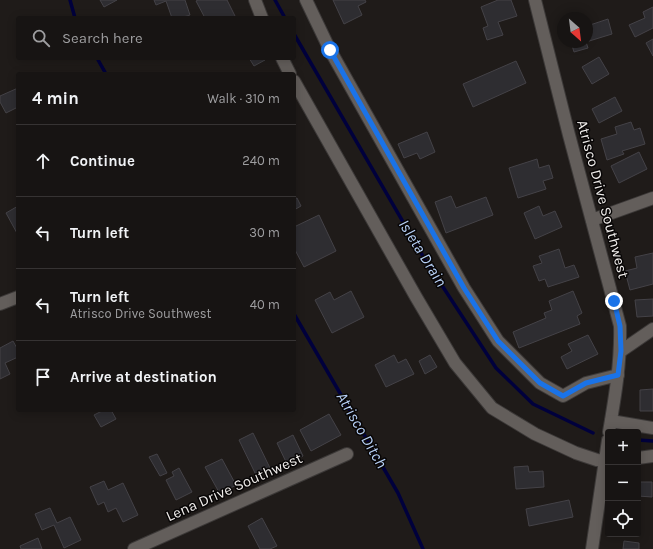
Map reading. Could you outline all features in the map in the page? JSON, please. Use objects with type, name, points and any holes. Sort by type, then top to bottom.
[{"type":"street","points":[[255,0],[261,16]]},
{"type":"street","points":[[306,0],[334,56],[464,288],[498,341],[540,383],[563,396],[586,383],[618,375]]},
{"type":"street","name":"Atrisco Drive Southwest","points":[[535,0],[620,326],[621,351],[610,426]]},
{"type":"street","points":[[283,60],[289,72]]},
{"type":"street","points":[[296,85],[416,296],[460,369],[492,408],[534,434],[576,453],[605,461]]},
{"type":"street","points":[[592,220],[653,198]]},
{"type":"street","points":[[0,304],[16,297]]},
{"type":"street","points":[[621,351],[653,328]]},
{"type":"street","points":[[610,426],[653,428]]},
{"type":"street","name":"Lena Drive Southwest","points":[[134,549],[348,454]]},
{"type":"street","points":[[641,458],[653,456]]},
{"type":"street","points":[[592,549],[605,465]]},
{"type":"building","points":[[100,0],[117,0],[104,7]]},
{"type":"building","points":[[154,0],[185,0],[190,15],[171,16],[166,1],[156,5]]},
{"type":"building","points":[[227,0],[235,16],[204,16],[196,1]]},
{"type":"building","points":[[333,0],[365,0],[366,2],[358,6],[362,15],[344,24]]},
{"type":"building","points":[[498,0],[511,0],[517,16],[498,22],[503,35],[487,40],[483,28],[488,26],[481,7]]},
{"type":"building","points":[[653,7],[653,28],[635,37],[629,25],[645,18],[643,12]]},
{"type":"building","points":[[608,19],[612,34],[593,40],[593,24]]},
{"type":"building","points":[[653,39],[653,56],[646,43]]},
{"type":"building","points":[[573,48],[588,48],[574,52]]},
{"type":"building","points":[[599,57],[609,74],[592,84],[582,67]]},
{"type":"building","points":[[250,60],[265,60],[254,66]]},
{"type":"building","points":[[516,61],[526,83],[473,107],[463,84]]},
{"type":"building","points":[[16,89],[16,108],[6,113],[0,102],[0,96]]},
{"type":"building","points":[[615,97],[622,111],[599,123],[592,109]]},
{"type":"building","points":[[631,122],[634,130],[640,128],[645,144],[622,151],[624,154],[607,160],[601,139],[617,134],[615,127]]},
{"type":"building","points":[[427,132],[435,152],[420,159],[417,153],[404,158],[398,144]]},
{"type":"building","points":[[639,152],[647,169],[619,183],[611,166]]},
{"type":"building","points":[[537,159],[539,168],[549,165],[553,178],[543,181],[546,189],[518,198],[509,168]]},
{"type":"building","points":[[451,196],[456,208],[486,197],[493,215],[446,233],[435,202]]},
{"type":"building","points":[[296,198],[301,206],[296,209]]},
{"type":"building","points":[[539,206],[543,216],[555,211],[562,227],[535,239],[524,213]]},
{"type":"building","points":[[16,207],[16,231],[6,213]]},
{"type":"building","points":[[319,215],[336,251],[304,267],[296,252],[296,226]]},
{"type":"building","points":[[559,249],[565,268],[574,265],[579,277],[548,287],[545,279],[539,281],[533,266],[542,263],[539,256]]},
{"type":"building","points":[[653,253],[653,284],[630,290],[625,271],[637,268],[635,257]]},
{"type":"building","points":[[351,291],[364,317],[332,333],[315,300],[330,292],[334,300]]},
{"type":"building","points":[[573,291],[582,313],[577,316],[580,324],[519,348],[513,332],[546,318],[544,313],[552,310],[549,301]]},
{"type":"building","points":[[653,299],[653,316],[637,317],[635,300]]},
{"type":"building","points":[[588,335],[598,354],[567,369],[561,357],[572,351],[568,344]]},
{"type":"building","points":[[13,341],[16,346],[16,358],[5,363],[10,374],[0,379],[0,348]]},
{"type":"building","points":[[394,355],[398,363],[406,359],[414,374],[386,387],[375,365]]},
{"type":"building","points":[[430,355],[437,367],[425,374],[419,361]]},
{"type":"building","points":[[653,389],[653,411],[640,411],[640,390]]},
{"type":"building","points":[[100,412],[112,412],[116,419],[101,427],[94,415]]},
{"type":"building","points":[[329,414],[341,435],[311,451],[300,430]]},
{"type":"building","points":[[253,433],[270,468],[256,475],[239,440]]},
{"type":"building","points":[[293,435],[303,456],[287,464],[277,443]]},
{"type":"building","points":[[157,454],[167,473],[160,476],[149,457]]},
{"type":"building","points":[[222,459],[236,485],[220,494],[205,467]]},
{"type":"building","points":[[528,466],[529,472],[543,471],[544,487],[516,489],[514,467]]},
{"type":"building","points":[[179,468],[192,492],[176,500],[166,480],[174,476],[172,472]]},
{"type":"building","points":[[104,481],[108,490],[123,483],[138,515],[123,522],[116,508],[108,512],[104,502],[98,505],[90,487]]},
{"type":"building","points":[[641,482],[652,482],[652,497],[641,496]]},
{"type":"building","points":[[569,500],[573,517],[529,526],[526,509]]},
{"type":"building","points":[[50,508],[57,523],[70,517],[81,540],[64,548],[54,525],[42,530],[35,514]]},
{"type":"building","points":[[262,518],[277,546],[270,549],[260,549],[248,526]]},
{"type":"building","points":[[38,538],[42,549],[21,549],[20,546]]},
{"type":"building","points":[[624,541],[639,543],[639,549],[623,549]]},
{"type":"waterway","name":"Atrisco Ditch","points":[[70,0],[74,16]]},
{"type":"waterway","name":"Isleta Drain","points":[[275,0],[284,16]]},
{"type":"waterway","name":"Isleta Drain","points":[[296,37],[424,258],[496,368],[533,404],[593,433]]},
{"type":"waterway","name":"Atrisco Ditch","points":[[98,60],[105,72]]},
{"type":"waterway","name":"Atrisco Ditch","points":[[296,317],[398,493],[423,549]]},
{"type":"waterway","name":"Isleta Drain","points":[[641,440],[653,441]]},
{"type":"route","points":[[330,50],[464,288],[498,341],[540,383],[563,396],[586,383],[618,375],[621,351],[620,326],[614,301]]}]
